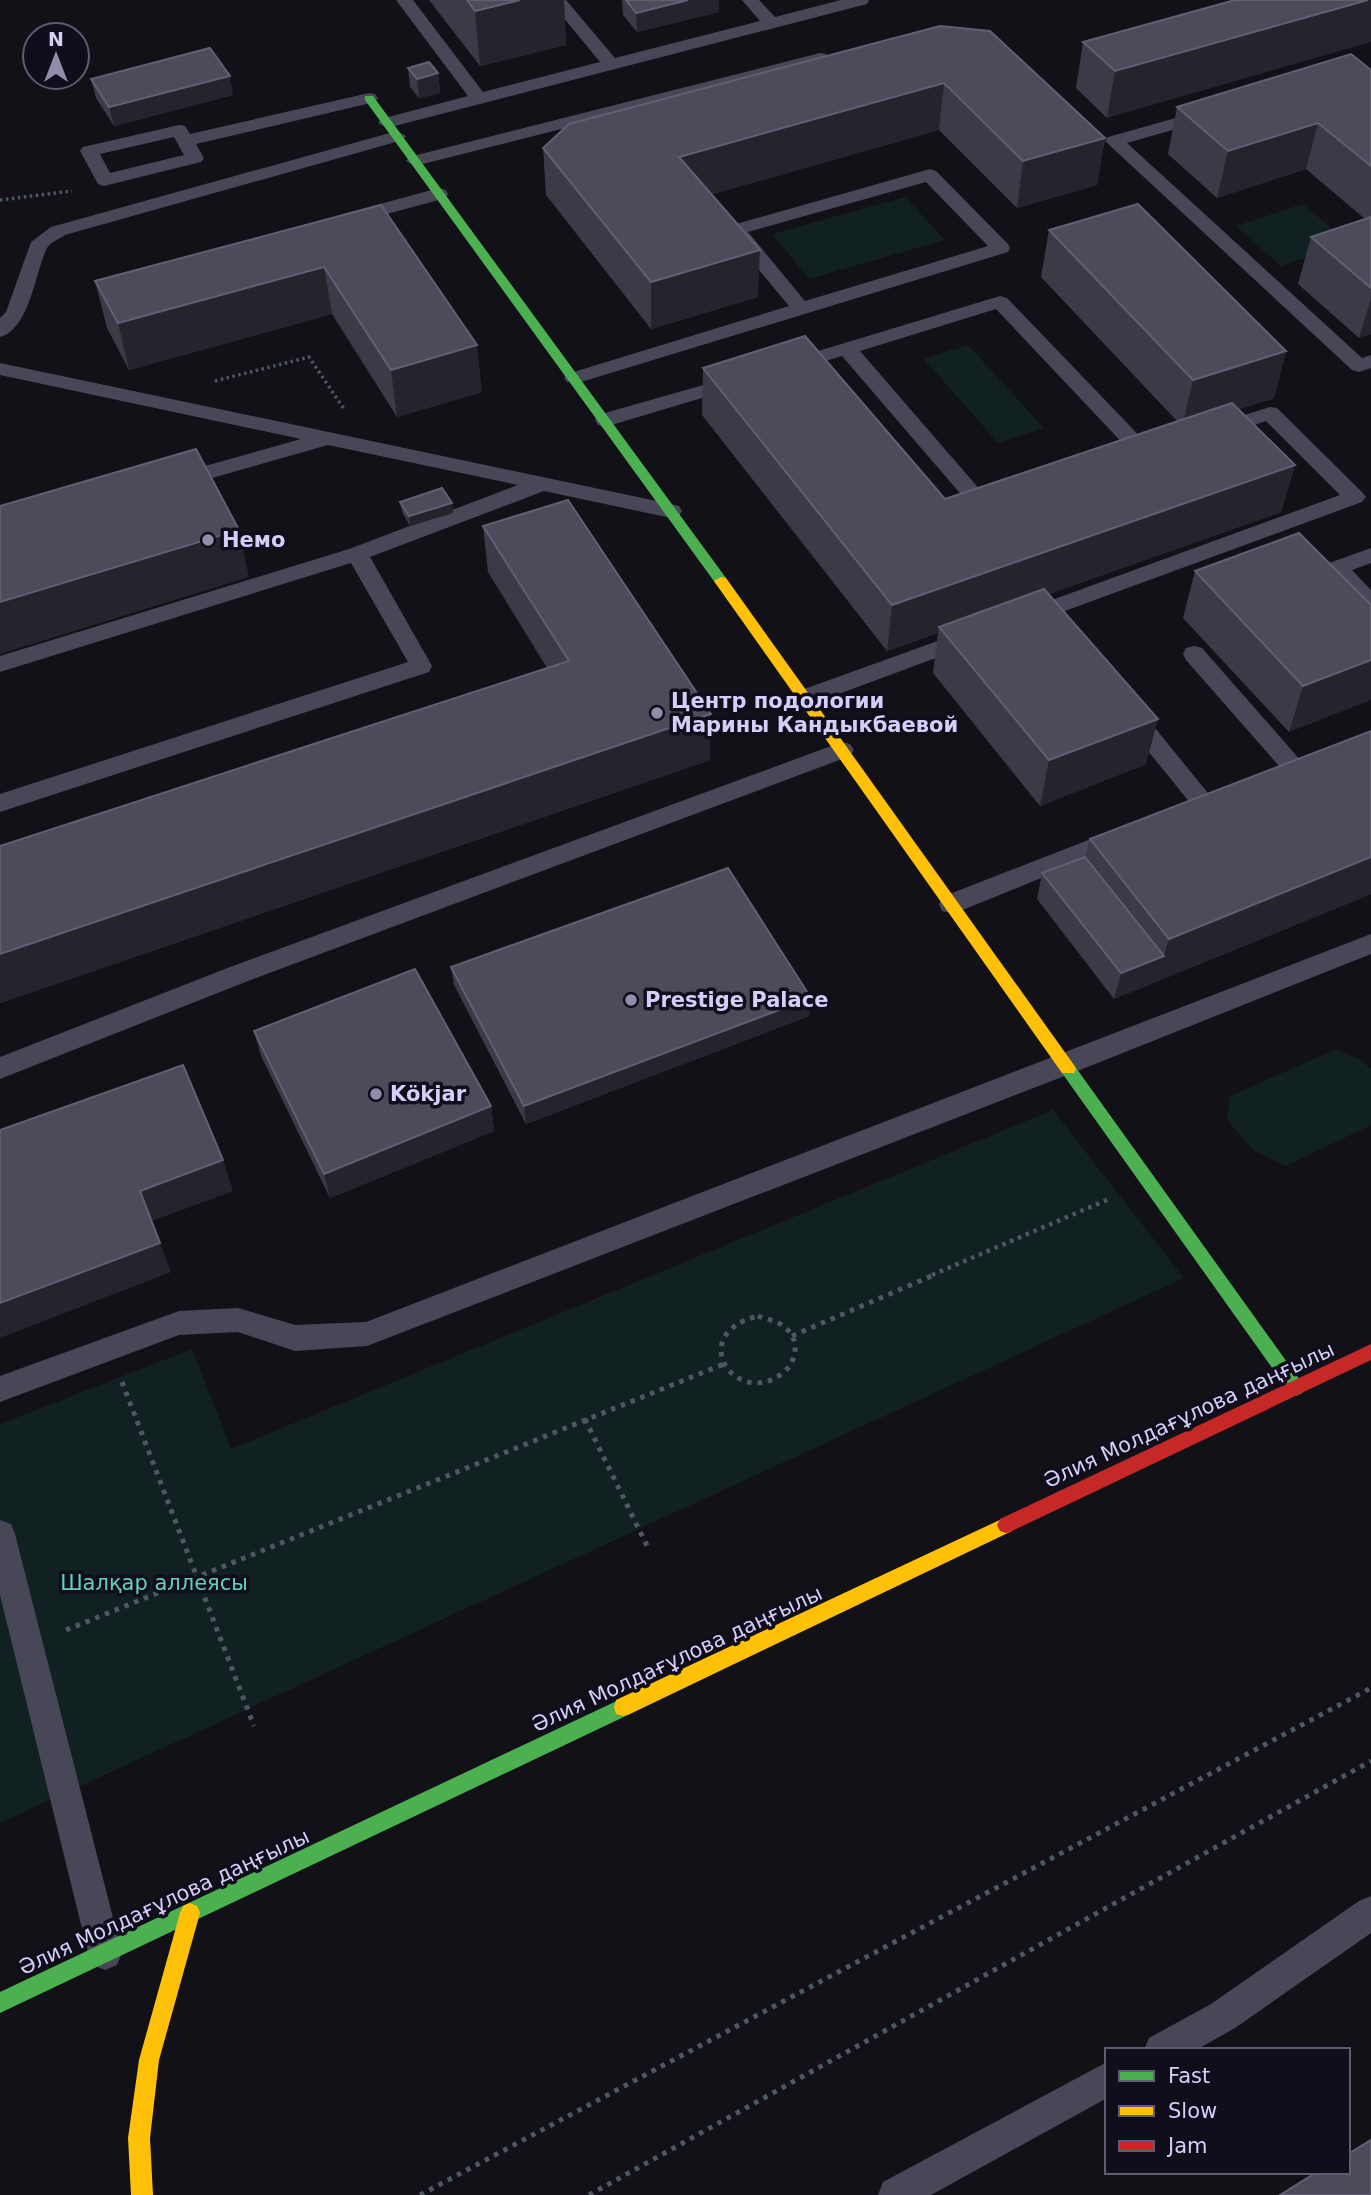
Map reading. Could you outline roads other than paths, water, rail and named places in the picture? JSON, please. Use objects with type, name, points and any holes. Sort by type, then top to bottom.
[{"type":"street","points":[[369,98],[671,511],[1296,1388]]},
{"type":"street","name":"Әлия Молдағұлова даңғылы","points":[[0,2003],[1371,1352]]},
{"type":"street","points":[[142,2195],[139,2138],[149,2060],[190,1913]]},
{"type":"lane","points":[[404,0],[479,98]]},
{"type":"lane","points":[[557,0],[611,64]]},
{"type":"lane","points":[[750,0],[771,23]]},
{"type":"lane","points":[[0,331],[15,313],[40,242],[58,231],[392,129],[479,98],[861,0]]},
{"type":"lane","points":[[415,161],[838,53]]},
{"type":"lane","points":[[185,141],[369,98]]},
{"type":"lane","points":[[1232,107],[1114,141],[1359,366],[1371,361]]},
{"type":"lane","points":[[179,130],[185,141],[195,158],[104,180],[89,152],[179,130]]},
{"type":"lane","points":[[574,378],[1001,248],[930,175],[736,230],[802,308]]},
{"type":"lane","points":[[329,223],[439,194]]},
{"type":"lane","points":[[605,420],[1000,302],[1145,454]]},
{"type":"lane","points":[[847,349],[984,508],[1009,500]]},
{"type":"lane","points":[[0,369],[671,511]]},
{"type":"lane","points":[[804,698],[1355,497],[1270,413],[1195,438]]},
{"type":"lane","points":[[156,487],[327,439]]},
{"type":"lane","points":[[1120,463],[1170,446]]},
{"type":"lane","points":[[0,664],[357,554],[546,483]]},
{"type":"lane","points":[[0,803],[421,666],[357,554]]},
{"type":"lane","points":[[1371,555],[1336,568],[1371,604]]},
{"type":"lane","points":[[1194,654],[1294,768]]},
{"type":"lane","points":[[1115,696],[1204,804]]},
{"type":"lane","points":[[0,1068],[239,974],[842,750]]},
{"type":"lane","points":[[1268,778],[1320,758]]},
{"type":"lane","points":[[1178,814],[1230,794]]},
{"type":"lane","points":[[951,904],[1139,830]]},
{"type":"lane","points":[[0,1389],[179,1323],[238,1320],[295,1338],[367,1334],[1066,1065],[1371,944]]},
{"type":"lane","points":[[0,1534],[105,1953]]},
{"type":"lane","points":[[1165,2048],[1223,2015],[1371,1913]]},
{"type":"lane","points":[[897,2195],[1105,2080]]},
{"type":"place","name":"Немо","points":[[208,540]]},
{"type":"place","name":"Центр подологии Марины Кандыкбаевой","points":[[657,713]]},
{"type":"place","name":"Prestige Palace","points":[[631,1000]]},
{"type":"place","name":"Kökjar","points":[[376,1094]]},
{"type":"park label","name":"Шалқар аллеясы","points":[[154,1583]]}]
